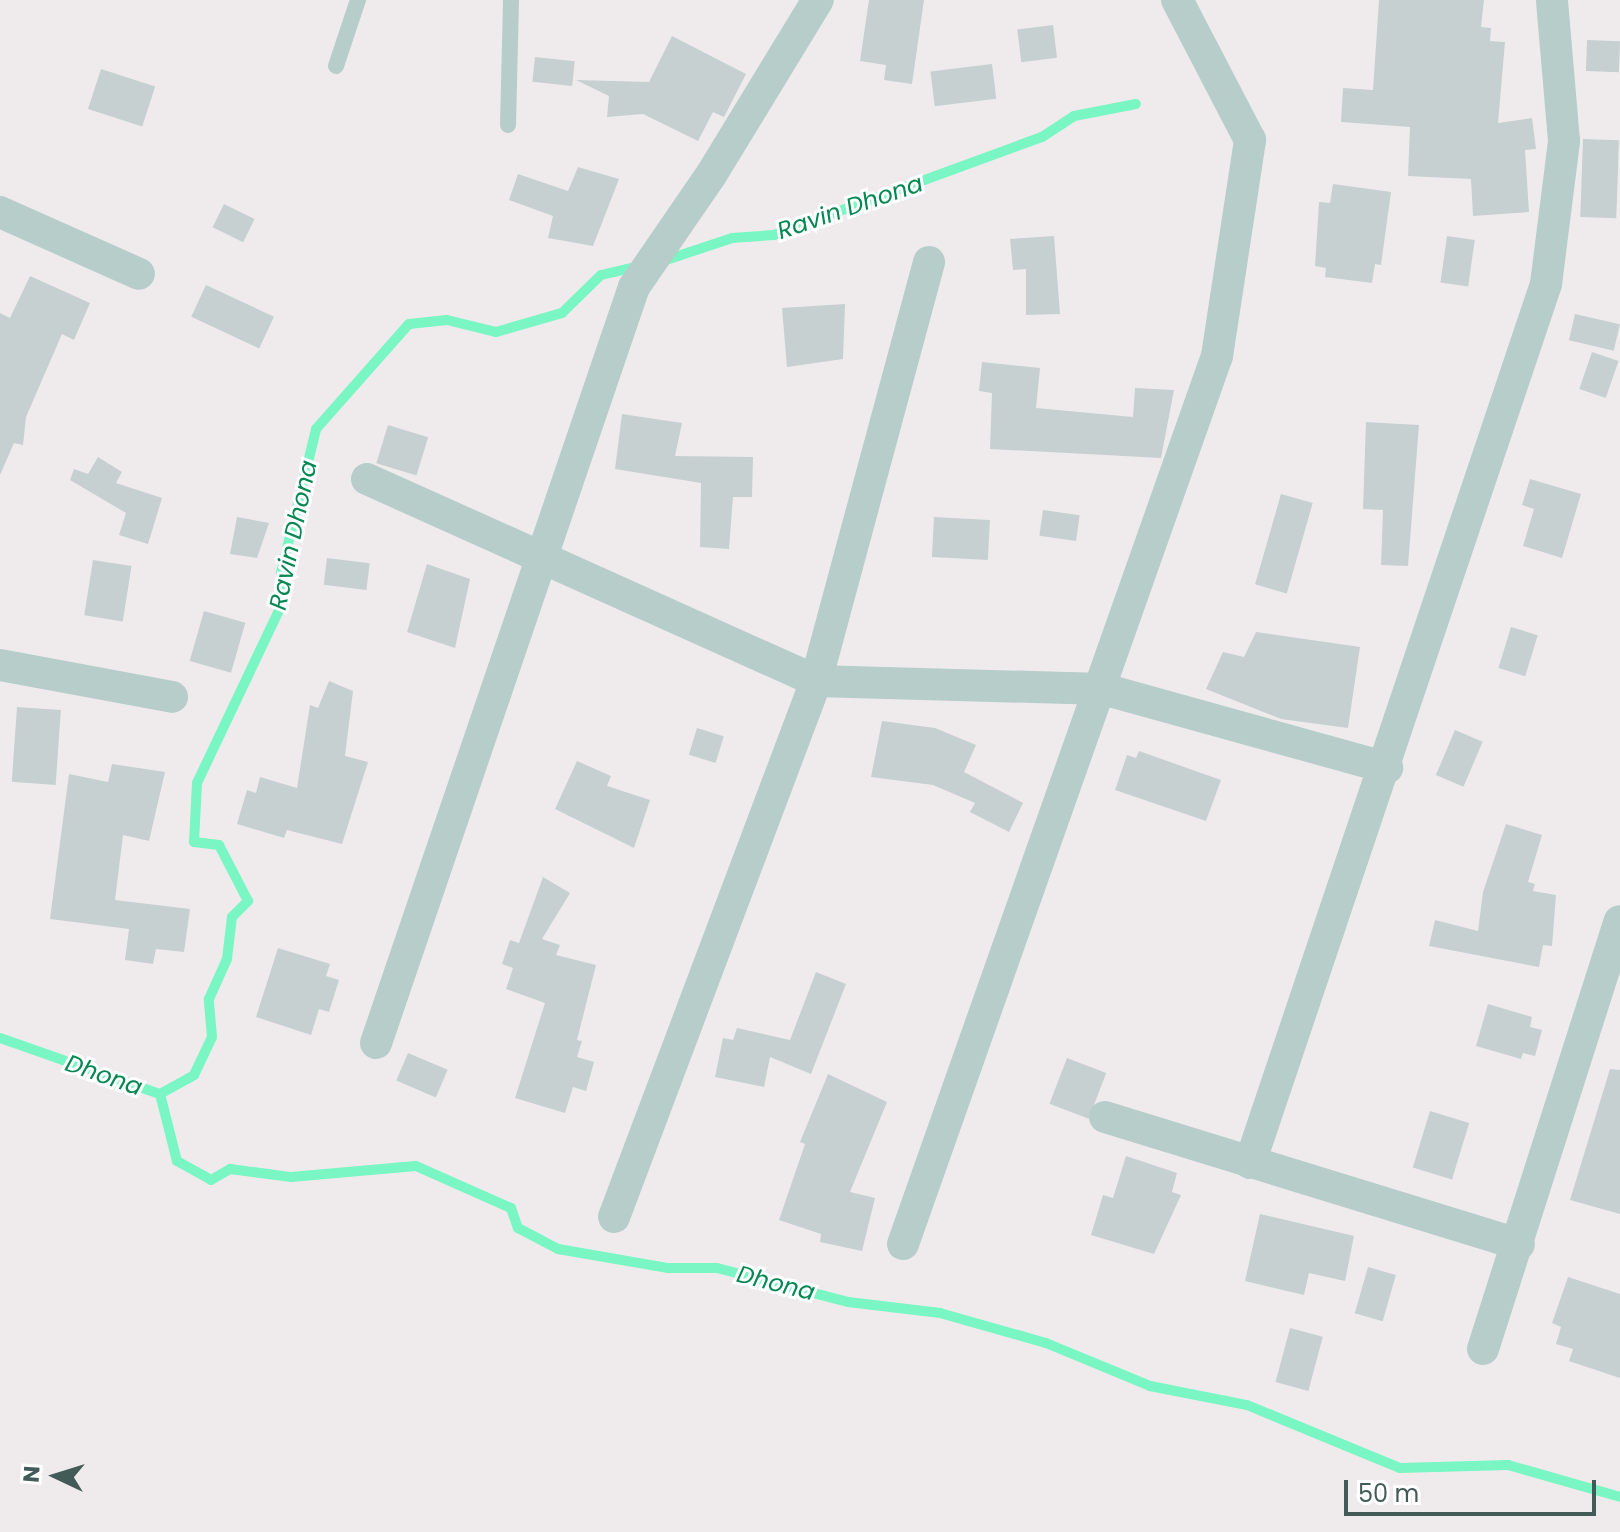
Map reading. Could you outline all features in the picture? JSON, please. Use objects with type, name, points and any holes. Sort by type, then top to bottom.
[{"type":"street","points":[[376,1043],[634,287],[711,175],[818,0]]},
{"type":"street","points":[[903,1244],[1103,689],[1217,356],[1250,140],[1177,0]]},
{"type":"street","points":[[1250,1163],[1387,768],[1546,284],[1564,141],[1552,0]]},
{"type":"street","points":[[0,212],[139,274]]},
{"type":"street","points":[[614,1217],[816,681],[929,262]]},
{"type":"street","points":[[367,479],[816,681],[1103,689],[1387,768]]},
{"type":"street","points":[[0,665],[172,697]]},
{"type":"street","points":[[1483,1349],[1620,921]]},
{"type":"street","points":[[1105,1117],[1519,1244]]},
{"type":"lane","points":[[336,66],[358,0]]},
{"type":"lane","points":[[508,125],[511,0]]},
{"type":"building","points":[[869,0],[924,0],[912,84],[884,80],[886,65],[860,61]]},
{"type":"building","points":[[1379,0],[1484,0],[1481,27],[1491,28],[1490,41],[1505,42],[1498,123],[1532,118],[1536,149],[1525,150],[1529,212],[1473,216],[1471,179],[1408,176],[1410,127],[1341,122],[1343,88],[1373,90]]},
{"type":"building","points":[[1053,25],[1057,58],[1021,62],[1017,29]]},
{"type":"building","points":[[672,36],[746,74],[724,117],[713,112],[698,141],[643,114],[607,117],[609,96],[576,80],[649,82]]},
{"type":"building","points":[[1587,40],[1620,41],[1619,72],[1586,71]]},
{"type":"building","points":[[535,57],[575,61],[572,86],[532,82]]},
{"type":"building","points":[[992,64],[996,99],[935,106],[930,72]]},
{"type":"building","points":[[101,69],[155,87],[142,127],[88,109]]},
{"type":"building","points":[[1583,139],[1619,140],[1616,218],[1580,217]]},
{"type":"building","points":[[578,167],[619,179],[593,246],[548,238],[553,216],[509,200],[518,174],[568,191]]},
{"type":"building","points":[[1333,184],[1391,192],[1381,265],[1375,264],[1372,283],[1325,277],[1326,268],[1315,266],[1319,202],[1330,203]]},
{"type":"building","points":[[224,204],[255,219],[243,242],[213,227]]},
{"type":"building","points":[[1054,236],[1060,314],[1026,315],[1026,269],[1013,270],[1010,239]]},
{"type":"building","points":[[1447,236],[1475,240],[1468,286],[1440,283]]},
{"type":"building","points":[[30,276],[90,303],[74,340],[62,334],[26,417],[23,445],[14,443],[0,475],[0,313],[10,318]]},
{"type":"building","points":[[206,285],[274,317],[259,348],[191,317]]},
{"type":"building","points":[[845,304],[843,359],[787,367],[782,308]]},
{"type":"building","points":[[1575,314],[1620,324],[1614,351],[1569,340]]},
{"type":"building","points":[[1592,352],[1618,361],[1606,398],[1579,389]]},
{"type":"building","points":[[982,362],[1040,368],[1036,408],[1133,417],[1135,388],[1174,390],[1161,458],[990,449],[992,393],[979,391]]},
{"type":"building","points":[[622,414],[682,423],[675,456],[753,457],[752,497],[733,497],[729,549],[700,547],[701,483],[615,469]]},
{"type":"building","points":[[1366,422],[1419,425],[1408,566],[1381,565],[1383,510],[1363,509]]},
{"type":"building","points":[[388,425],[428,437],[416,476],[376,463]]},
{"type":"building","points":[[98,457],[122,472],[116,483],[162,498],[148,544],[119,535],[126,513],[70,480],[74,469],[88,474]]},
{"type":"building","points":[[1530,479],[1581,494],[1562,558],[1523,546],[1534,509],[1522,505]]},
{"type":"building","points":[[1281,494],[1313,503],[1287,593],[1255,584]]},
{"type":"building","points":[[1043,510],[1080,515],[1076,541],[1039,536]]},
{"type":"building","points":[[237,517],[269,523],[257,558],[230,554]]},
{"type":"building","points":[[934,517],[990,520],[988,560],[932,557]]},
{"type":"building","points":[[327,558],[370,563],[366,590],[324,585]]},
{"type":"building","points":[[93,560],[132,566],[123,621],[84,615]]},
{"type":"building","points":[[427,564],[470,579],[455,648],[407,632]]},
{"type":"building","points":[[204,611],[245,623],[231,673],[190,661]]},
{"type":"building","points":[[1511,627],[1538,635],[1525,676],[1498,668]]},
{"type":"building","points":[[1256,632],[1360,647],[1348,728],[1281,719],[1206,689],[1223,652],[1244,657]]},
{"type":"building","points":[[329,681],[353,691],[345,756],[368,762],[342,844],[287,830],[284,838],[237,824],[247,790],[256,793],[260,777],[297,788],[310,705],[318,708]]},
{"type":"building","points":[[17,707],[61,710],[56,785],[12,782]]},
{"type":"building","points":[[882,721],[935,728],[976,745],[964,772],[1023,803],[1009,832],[970,812],[975,803],[933,785],[871,777]]},
{"type":"building","points":[[697,728],[724,736],[716,763],[689,755]]},
{"type":"building","points":[[1455,730],[1483,742],[1463,787],[1436,775]]},
{"type":"building","points":[[1139,751],[1221,780],[1206,821],[1115,790],[1127,755],[1136,758]]},
{"type":"building","points":[[577,761],[611,776],[607,786],[650,800],[634,848],[555,809]]},
{"type":"building","points":[[112,764],[165,772],[149,841],[123,835],[115,900],[190,909],[184,952],[156,949],[153,964],[125,960],[129,929],[50,919],[69,774],[108,782]]},
{"type":"building","points":[[1506,824],[1542,835],[1528,882],[1535,884],[1533,891],[1556,895],[1552,946],[1543,945],[1539,967],[1429,946],[1435,920],[1478,931],[1483,892]]},
{"type":"building","points":[[543,877],[570,893],[542,939],[560,945],[556,955],[596,965],[577,1040],[582,1041],[577,1057],[594,1062],[586,1091],[573,1087],[565,1113],[515,1098],[545,1003],[506,989],[513,968],[502,964],[510,940],[519,943]]},
{"type":"building","points":[[278,948],[330,964],[326,976],[339,980],[329,1012],[319,1009],[311,1035],[256,1017]]},
{"type":"building","points":[[816,972],[846,984],[811,1074],[770,1057],[764,1087],[715,1077],[723,1038],[733,1040],[737,1028],[790,1040]]},
{"type":"building","points":[[1488,1004],[1532,1017],[1530,1027],[1542,1030],[1535,1056],[1523,1053],[1521,1059],[1476,1046]]},
{"type":"building","points":[[408,1053],[448,1070],[436,1097],[396,1081]]},
{"type":"building","points":[[1067,1058],[1106,1073],[1089,1119],[1049,1104]]},
{"type":"building","points":[[1610,1069],[1620,1070],[1620,1214],[1570,1200]]},
{"type":"building","points":[[828,1074],[887,1102],[850,1192],[875,1198],[862,1251],[820,1242],[821,1234],[779,1220],[805,1144],[800,1142]]},
{"type":"building","points":[[1430,1111],[1469,1123],[1452,1179],[1413,1167]]},
{"type":"building","points":[[1126,1156],[1177,1173],[1172,1192],[1181,1195],[1154,1254],[1091,1235],[1103,1195],[1113,1198]]},
{"type":"building","points":[[1260,1214],[1354,1236],[1345,1281],[1309,1273],[1304,1295],[1245,1281]]},
{"type":"building","points":[[1368,1267],[1396,1275],[1383,1321],[1355,1313]]},
{"type":"building","points":[[1568,1277],[1620,1294],[1620,1378],[1569,1361],[1573,1349],[1556,1344],[1561,1327],[1552,1323]]},
{"type":"building","points":[[1290,1328],[1323,1337],[1308,1391],[1276,1382]]},
{"type":"waterway","name":"Ravin Dhona","points":[[663,261],[732,238],[774,235],[1042,137],[1074,116],[1136,104]]},
{"type":"waterway","name":"Ravin Dhona","points":[[160,1094],[194,1075],[212,1037],[209,999],[227,959],[232,917],[248,901],[219,845],[194,842],[197,783],[282,604],[281,573],[316,429],[409,324],[447,320],[496,332],[562,313],[601,275],[639,266]]},
{"type":"waterway","name":"Dhona","points":[[0,1038],[160,1094],[177,1161],[211,1180],[230,1169],[291,1177],[416,1166],[511,1208],[518,1228],[558,1249],[668,1268],[717,1268],[848,1302],[940,1313],[1046,1343],[1150,1386],[1247,1405],[1400,1468],[1508,1465],[1620,1497]]}]
